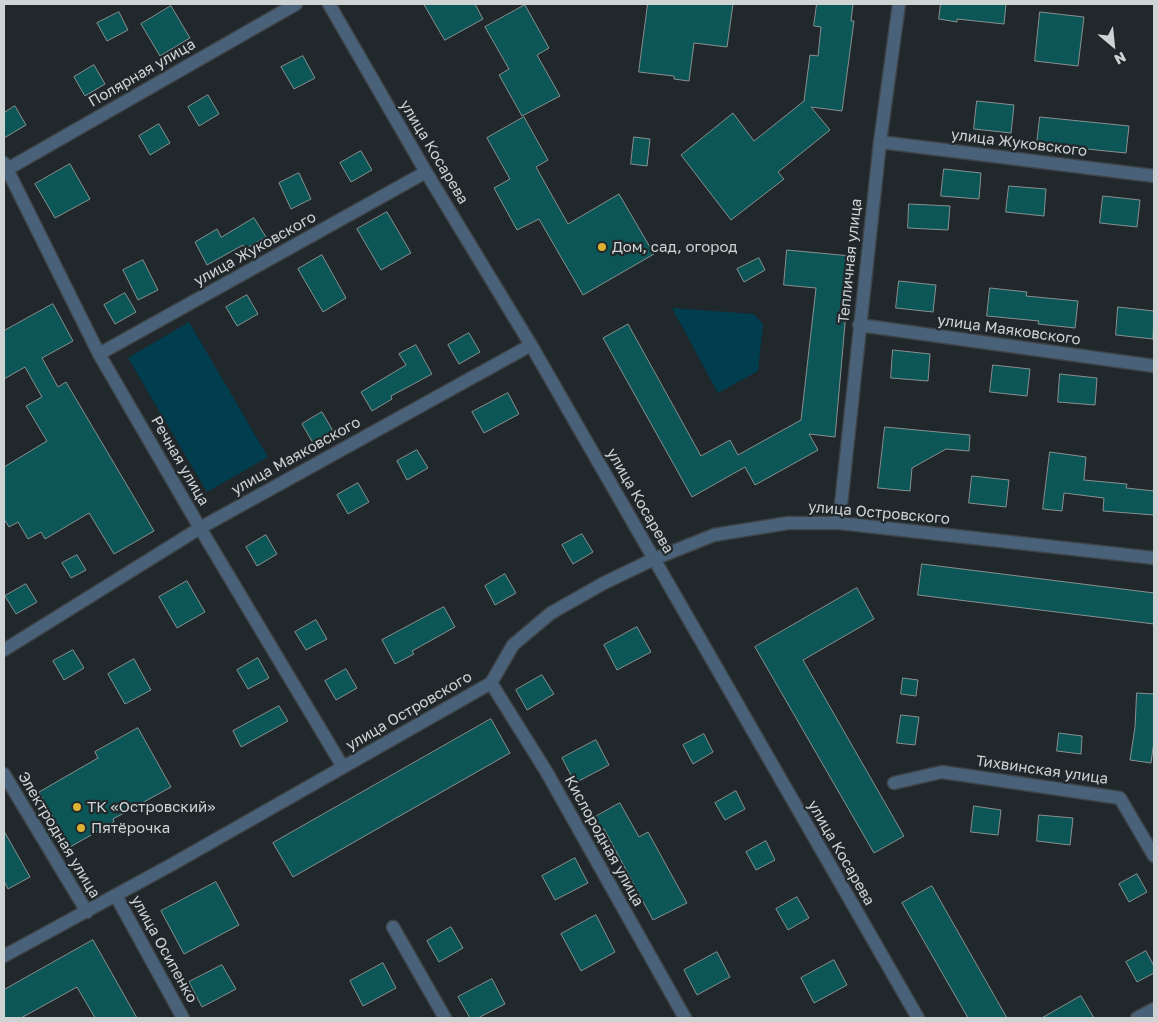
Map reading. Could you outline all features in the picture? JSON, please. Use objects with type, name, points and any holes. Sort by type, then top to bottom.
[{"type":"street","name":"Полярная улица","points":[[5,168],[296,4]]},
{"type":"street","name":"улица Косарева","points":[[329,4],[426,172],[531,345],[918,1018]]},
{"type":"street","name":"Тепличная улица","points":[[839,523],[859,325],[898,4]]},
{"type":"street","name":"улица Жуковского","points":[[880,142],[1154,176]]},
{"type":"street","name":"Речная улица","points":[[5,168],[100,354],[200,528],[343,767]]},
{"type":"street","name":"улица Жуковского","points":[[100,354],[426,172]]},
{"type":"street","name":"улица Маяковского","points":[[859,325],[1154,366]]},
{"type":"street","name":"улица Маяковского","points":[[4,650],[200,528],[531,345]]},
{"type":"street","name":"улица Островского","points":[[4,956],[116,896],[492,683],[513,645],[551,613],[604,583],[654,559],[714,535],[788,523],[839,523],[1154,558]]},
{"type":"street","name":"Кислородная улица","points":[[492,683],[546,771],[684,1018]]},
{"type":"street","name":"Тихвинская улица","points":[[894,784],[942,772],[1120,798],[1154,856]]},
{"type":"street","name":"Электродная улица","points":[[4,774],[87,912]]},
{"type":"street","name":"улица Осипенко","points":[[116,896],[183,1018]]},
{"type":"street","points":[[393,927],[445,1018]]},
{"type":"street","points":[[1137,1018],[1154,1008]]},
{"type":"shaded area","points":[[672,308],[754,314],[763,324],[758,371],[718,393]]},
{"type":"shaded area","points":[[189,322],[268,457],[207,492],[128,358]]},
{"type":"building","points":[[424,4],[475,4],[483,19],[445,40]]},
{"type":"building","points":[[648,4],[733,4],[727,47],[694,43],[689,81],[674,79],[674,76],[639,72]]},
{"type":"building","points":[[817,4],[853,4],[851,21],[854,21],[842,111],[811,107],[830,130],[778,172],[784,179],[731,220],[681,155],[733,113],[754,141],[804,101],[810,55],[818,56],[821,27],[814,26]]},
{"type":"building","points":[[941,4],[1006,4],[1004,24],[957,19],[957,22],[939,19]]},
{"type":"building","points":[[525,5],[549,48],[537,55],[560,96],[522,116],[499,75],[509,69],[485,27]]},
{"type":"building","points":[[171,6],[190,38],[160,56],[141,24]]},
{"type":"building","points":[[119,12],[128,30],[107,41],[97,23]]},
{"type":"building","points":[[1040,12],[1084,17],[1078,66],[1035,61]]},
{"type":"building","points":[[303,56],[315,78],[294,89],[281,67]]},
{"type":"building","points":[[94,65],[105,84],[85,96],[74,77]]},
{"type":"building","points":[[208,95],[219,114],[199,126],[188,107]]},
{"type":"building","points":[[977,101],[1014,105],[1011,133],[974,129]]},
{"type":"building","points":[[15,106],[26,125],[4,138],[4,113]]},
{"type":"building","points":[[524,117],[548,160],[536,167],[568,224],[619,194],[654,254],[583,295],[539,219],[517,230],[494,188],[510,179],[487,138]]},
{"type":"building","points":[[1040,117],[1129,126],[1126,153],[1037,144]]},
{"type":"building","points":[[159,124],[170,143],[150,155],[139,136]]},
{"type":"building","points":[[634,137],[650,139],[647,166],[631,164]]},
{"type":"building","points":[[361,151],[372,170],[351,182],[340,163]]},
{"type":"building","points":[[70,164],[90,199],[55,218],[35,184]]},
{"type":"building","points":[[944,169],[981,173],[979,199],[941,196]]},
{"type":"building","points":[[299,173],[311,199],[291,209],[279,183]]},
{"type":"building","points":[[1009,186],[1046,189],[1044,216],[1006,212]]},
{"type":"building","points":[[1103,196],[1140,200],[1137,227],[1100,223]]},
{"type":"building","points":[[909,204],[950,206],[948,230],[908,228]]},
{"type":"building","points":[[387,212],[411,253],[381,270],[357,229]]},
{"type":"building","points":[[254,218],[266,237],[245,249],[243,245],[207,265],[195,242],[217,229],[221,237]]},
{"type":"building","points":[[787,250],[851,256],[835,437],[809,434],[818,450],[755,485],[745,467],[692,497],[603,338],[628,324],[701,456],[730,440],[738,455],[801,420],[816,288],[784,285]]},
{"type":"building","points":[[322,255],[346,298],[323,312],[298,269]]},
{"type":"building","points":[[759,258],[765,270],[744,282],[737,269]]},
{"type":"building","points":[[143,260],[158,290],[138,300],[123,270]]},
{"type":"building","points":[[899,281],[936,285],[933,312],[896,308]]},
{"type":"building","points":[[990,288],[1027,292],[1026,296],[1078,301],[1075,328],[1038,324],[1039,321],[987,316]]},
{"type":"building","points":[[125,293],[136,312],[115,324],[104,305]]},
{"type":"building","points":[[247,295],[258,314],[237,326],[226,307]]},
{"type":"building","points":[[53,304],[73,341],[42,358],[58,387],[66,382],[154,531],[114,554],[89,513],[45,539],[41,532],[28,539],[18,522],[9,527],[4,519],[4,467],[47,441],[26,406],[42,397],[25,367],[4,379],[4,331]]},
{"type":"building","points":[[1118,307],[1154,311],[1153,339],[1116,335]]},
{"type":"building","points":[[469,333],[480,352],[459,364],[448,345]]},
{"type":"building","points":[[416,345],[432,374],[391,396],[392,399],[372,411],[361,392],[406,365],[399,354]]},
{"type":"building","points":[[893,350],[930,354],[928,381],[891,378]]},
{"type":"building","points":[[993,365],[1030,369],[1027,396],[990,392]]},
{"type":"building","points":[[1060,374],[1097,378],[1095,405],[1058,402]]},
{"type":"building","points":[[508,393],[519,414],[484,433],[472,412]]},
{"type":"building","points":[[322,412],[333,431],[313,443],[302,424]]},
{"type":"building","points":[[885,427],[970,435],[969,451],[946,449],[912,468],[910,491],[878,488]]},
{"type":"building","points":[[417,450],[428,468],[407,480],[397,461]]},
{"type":"building","points":[[1050,452],[1086,457],[1084,480],[1127,484],[1126,488],[1154,491],[1154,515],[1103,511],[1104,498],[1064,493],[1062,511],[1043,509]]},
{"type":"building","points":[[972,476],[1009,480],[1006,507],[969,503]]},
{"type":"building","points":[[358,483],[369,502],[348,514],[337,495]]},
{"type":"building","points":[[582,534],[593,552],[573,564],[562,545]]},
{"type":"building","points":[[266,535],[277,554],[257,566],[246,547]]},
{"type":"building","points":[[77,555],[86,570],[71,578],[62,563]]},
{"type":"building","points":[[922,564],[1154,593],[1154,624],[918,595]]},
{"type":"building","points":[[505,574],[516,593],[495,605],[485,586]]},
{"type":"building","points":[[187,581],[205,612],[177,628],[159,597]]},
{"type":"building","points":[[26,584],[37,602],[16,614],[5,596]]},
{"type":"building","points":[[857,588],[874,619],[803,660],[904,836],[874,853],[755,647]]},
{"type":"building","points":[[444,607],[455,627],[412,651],[414,654],[395,664],[382,640]]},
{"type":"building","points":[[316,620],[327,639],[306,650],[295,632]]},
{"type":"building","points":[[637,627],[651,652],[617,670],[604,645]]},
{"type":"building","points":[[73,650],[84,668],[64,680],[53,661]]},
{"type":"building","points":[[258,658],[269,678],[248,689],[237,670]]},
{"type":"building","points":[[134,659],[151,690],[125,704],[108,674]]},
{"type":"building","points":[[346,669],[357,688],[336,700],[325,681]]},
{"type":"building","points":[[542,675],[554,694],[527,710],[516,690]]},
{"type":"building","points":[[903,678],[918,680],[916,696],[901,694]]},
{"type":"building","points":[[1137,693],[1154,694],[1154,741],[1151,763],[1130,760],[1135,727]]},
{"type":"building","points":[[279,706],[288,721],[241,747],[233,731]]},
{"type":"building","points":[[901,715],[919,717],[915,745],[897,743]]},
{"type":"building","points":[[491,719],[510,753],[293,877],[273,843]]},
{"type":"building","points":[[138,728],[171,787],[113,819],[114,822],[70,847],[39,792],[98,758],[95,752]]},
{"type":"building","points":[[1059,733],[1082,736],[1081,754],[1057,751]]},
{"type":"building","points":[[704,734],[713,752],[693,764],[683,745]]},
{"type":"building","points":[[596,740],[609,765],[575,783],[562,758]]},
{"type":"building","points":[[736,791],[745,809],[725,820],[715,803]]},
{"type":"building","points":[[620,803],[639,837],[648,832],[687,903],[653,920],[604,829],[602,830],[595,817]]},
{"type":"building","points":[[974,806],[1001,810],[998,835],[971,832]]},
{"type":"building","points":[[1039,815],[1073,818],[1070,845],[1037,841]]},
{"type":"building","points":[[4,831],[30,877],[8,889],[4,881]]},
{"type":"building","points":[[766,841],[775,860],[756,870],[746,852]]},
{"type":"building","points":[[575,858],[588,883],[555,900],[542,876]]},
{"type":"building","points":[[1137,874],[1147,892],[1129,902],[1119,884]]},
{"type":"building","points":[[216,882],[239,925],[184,954],[161,911]]},
{"type":"building","points":[[932,886],[1007,1018],[968,1018],[902,903]]},
{"type":"building","points":[[797,897],[809,918],[788,930],[776,909]]},
{"type":"building","points":[[596,915],[615,952],[581,971],[561,934]]},
{"type":"building","points":[[451,927],[463,948],[439,962],[427,941]]},
{"type":"building","points":[[93,940],[137,1018],[95,1018],[77,987],[21,1018],[4,1018],[4,990]]},
{"type":"building","points":[[1146,951],[1154,966],[1154,973],[1137,982],[1126,962]]},
{"type":"building","points":[[717,952],[730,977],[697,995],[684,970]]},
{"type":"building","points":[[834,960],[847,985],[814,1003],[801,978]]},
{"type":"building","points":[[383,963],[396,988],[363,1006],[350,981]]},
{"type":"building","points":[[222,965],[236,989],[202,1007],[189,982]]},
{"type":"building","points":[[492,979],[505,1004],[478,1018],[470,1018],[458,997]]},
{"type":"building","points":[[1081,996],[1094,1018],[1042,1018]]},
{"type":"place","name":"Дом, сад, огород","points":[[602,247]]},
{"type":"place","name":"ТК «Островский»","points":[[77,807]]},
{"type":"place","name":"Пятёрочка","points":[[81,828]]}]
